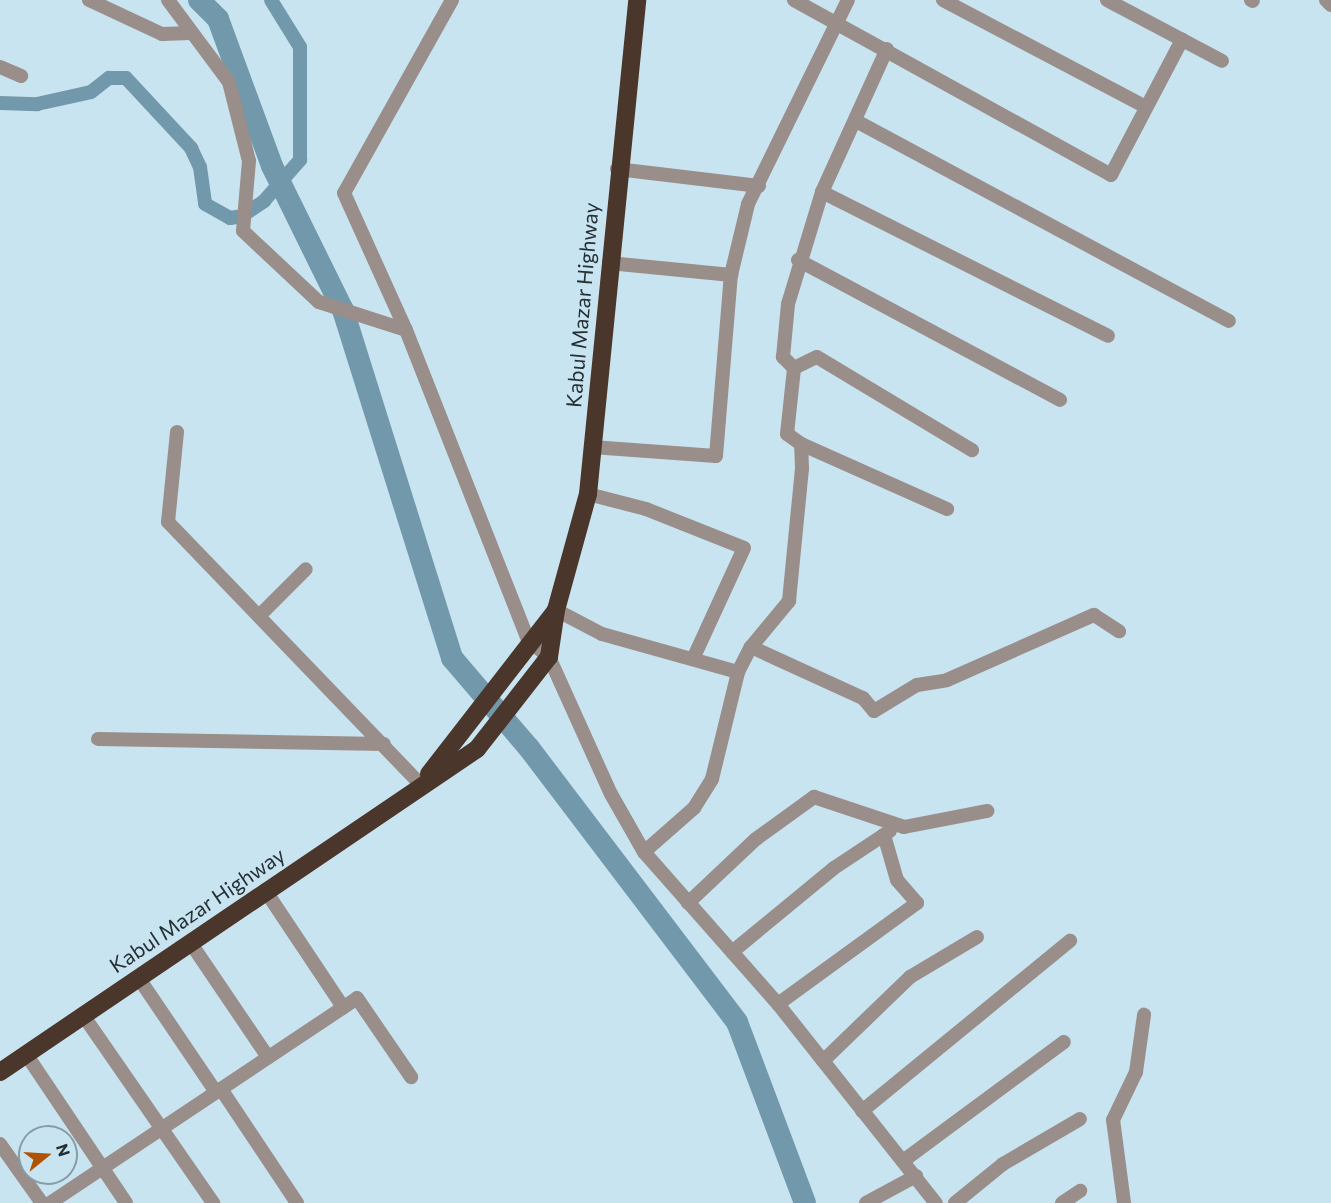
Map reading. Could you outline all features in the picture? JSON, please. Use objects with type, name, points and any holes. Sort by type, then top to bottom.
[{"type":"highway","name":"Kabul Mazar Highway","points":[[0,1072],[265,890],[477,749],[549,657],[556,610],[588,494],[617,169],[637,0]]},
{"type":"highway","name":"Kabul Mazar Highway","points":[[421,785],[509,664],[556,610]]},
{"type":"street","points":[[89,0],[162,34],[190,33]]},
{"type":"street","points":[[168,0],[190,33],[229,82],[249,161],[243,231],[319,302],[406,330]]},
{"type":"street","points":[[452,0],[344,193],[406,330],[528,640],[549,657],[611,794],[644,852],[778,1004],[936,1203]]},
{"type":"street","points":[[794,0],[837,21],[1108,174],[1182,40]]},
{"type":"street","points":[[592,447],[716,456],[731,275],[748,204],[759,186],[848,0]]},
{"type":"street","points":[[943,0],[1144,106]]},
{"type":"street","points":[[1107,0],[1222,61]]},
{"type":"street","points":[[1326,0],[1331,5]]},
{"type":"street","points":[[794,368],[783,357],[798,261],[822,192],[887,49]]},
{"type":"street","points":[[0,67],[21,76]]},
{"type":"street","points":[[856,120],[1229,321]]},
{"type":"street","points":[[617,169],[759,186]]},
{"type":"street","points":[[822,192],[1108,336]]},
{"type":"street","points":[[798,261],[1060,400]]},
{"type":"street","points":[[609,263],[731,275]]},
{"type":"street","points":[[794,368],[817,357],[972,450]]},
{"type":"street","points":[[794,368],[787,434],[801,444],[947,509]]},
{"type":"street","points":[[177,432],[168,522],[421,785]]},
{"type":"street","points":[[644,852],[694,808],[712,779],[738,672],[751,647],[789,601],[801,444]]},
{"type":"street","points":[[588,494],[646,509],[744,548],[693,659]]},
{"type":"street","points":[[259,616],[306,569]]},
{"type":"street","points":[[556,610],[602,634],[738,672]]},
{"type":"street","points":[[751,647],[863,698],[874,711],[916,685],[947,680],[1094,615],[1119,631]]},
{"type":"street","points":[[98,739],[384,744]]},
{"type":"street","points":[[688,903],[756,839],[814,797],[899,825]]},
{"type":"street","points":[[732,952],[834,867],[899,825],[987,811]]},
{"type":"street","points":[[778,1004],[917,903],[897,880],[884,835]]},
{"type":"street","points":[[265,890],[343,1007]]},
{"type":"street","points":[[823,1062],[910,977],[976,937]]},
{"type":"street","points":[[862,1111],[1070,941]]},
{"type":"street","points":[[190,942],[268,1057]]},
{"type":"street","points":[[138,977],[297,1203]]},
{"type":"street","points":[[50,1203],[343,1007],[359,999],[411,1077]]},
{"type":"street","points":[[1124,1203],[1113,1120],[1136,1072],[1144,1015]]},
{"type":"street","points":[[83,1016],[213,1203]]},
{"type":"street","points":[[903,1161],[1064,1042]]},
{"type":"street","points":[[26,1054],[126,1203]]},
{"type":"street","points":[[955,1203],[1004,1164],[1080,1119]]},
{"type":"street","points":[[0,1144],[42,1203]]},
{"type":"street","points":[[866,1203],[916,1176]]},
{"type":"street","points":[[1062,1203],[1080,1191]]},
{"type":"waterway","points":[[199,0],[218,19],[272,166],[343,310],[452,658],[529,748],[737,1022],[805,1203]]},
{"type":"waterway","points":[[0,103],[37,104],[91,92],[109,78],[126,78],[191,148],[200,167],[205,204],[230,218],[242,216],[264,201],[300,160],[300,47],[271,0]]}]
